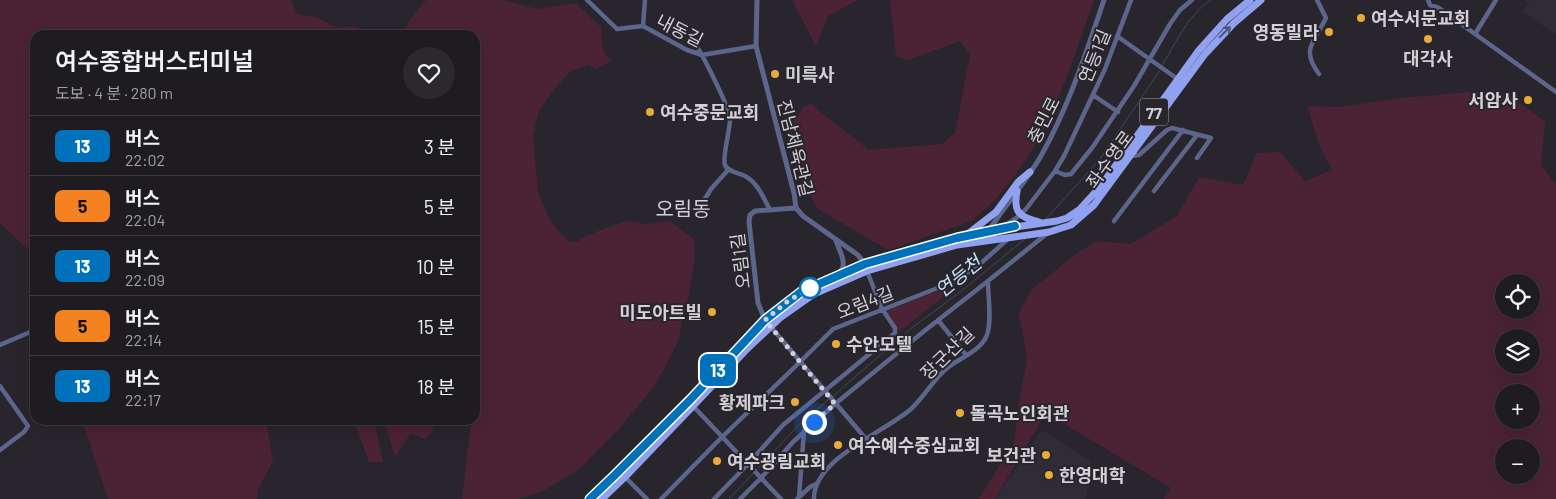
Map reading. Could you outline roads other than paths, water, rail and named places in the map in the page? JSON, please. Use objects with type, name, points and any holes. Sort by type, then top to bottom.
[{"type":"main road","name":"좌수영로","points":[[1045,223],[1067,218],[1080,210],[1100,187],[1200,50],[1215,32],[1250,0]]},
{"type":"main road","name":"좌수영로","points":[[1049,232],[1072,224],[1086,213],[1130,156],[1177,79],[1261,0]]},
{"type":"main road","points":[[962,237],[996,212],[1018,182],[1030,172]]},
{"type":"main road","points":[[1017,192],[1016,208],[1023,216],[1045,223]]},
{"type":"main road","points":[[1025,235],[1022,233],[1023,229],[1044,226],[1045,223]]},
{"type":"main road","name":"77","points":[[602,499],[693,406],[765,320],[788,301],[814,286],[866,267],[962,237],[1015,226],[1045,223]]},
{"type":"main road","name":"77","points":[[590,499],[744,347],[802,301],[814,294],[866,267],[957,245],[1049,232]]},
{"type":"street","name":"내동길","points":[[588,0],[617,29],[643,26],[687,50],[702,55],[730,116],[724,158],[725,166],[728,170]]},
{"type":"street","name":"내동길","points":[[643,26],[645,0]]},
{"type":"street","name":"진남체육관길","points":[[757,0],[756,46],[794,193],[796,208],[803,216],[858,255],[866,267]]},
{"type":"street","name":"충민로","points":[[982,241],[1040,157],[1064,112],[1104,0]]},
{"type":"street","name":"연등1길","points":[[992,239],[998,230],[1023,216],[1055,171],[1072,140],[1105,69],[1131,0]]},
{"type":"street","points":[[1055,171],[1065,175],[1072,173],[1118,112],[1170,24],[1180,10],[1192,0]]},
{"type":"street","points":[[1317,0],[1326,18],[1309,54],[1310,61],[1319,74]]},
{"type":"street","points":[[1428,0],[1430,5],[1439,8],[1556,92]]},
{"type":"street","points":[[1475,34],[1496,0]]},
{"type":"street","points":[[1117,36],[1177,79]]},
{"type":"street","points":[[692,39],[702,55],[756,46]]},
{"type":"street","points":[[1093,95],[1118,112]]},
{"type":"street","points":[[1130,156],[1139,155],[1170,128],[1211,138],[1197,158]]},
{"type":"street","points":[[1114,221],[1183,130]]},
{"type":"street","points":[[1154,191],[1197,134]]},
{"type":"street","points":[[698,210],[711,189],[728,170],[743,175],[755,184],[770,210]]},
{"type":"street","name":"오림1길","points":[[765,320],[758,303],[749,222],[750,215],[752,212],[796,208]]},
{"type":"street","points":[[740,499],[792,442],[835,404],[1049,232]]},
{"type":"street","name":"오림4길","points":[[661,499],[833,329],[954,282],[1013,237]]},
{"type":"street","points":[[814,286],[843,270],[844,264],[836,241]]},
{"type":"street","points":[[714,499],[778,430],[895,333],[895,328],[882,310],[866,267]]},
{"type":"street","name":"장군산길","points":[[798,498],[816,484],[832,464],[847,451],[910,409],[945,370],[982,343],[987,335],[989,324],[988,281]]},
{"type":"street","points":[[765,320],[866,439]]},
{"type":"street","points":[[938,320],[966,355]]},
{"type":"street","points":[[0,345],[30,332]]},
{"type":"street","points":[[0,386],[28,426],[24,432],[0,450]]},
{"type":"street","points":[[693,406],[781,499]]},
{"type":"street","points":[[798,498],[804,431]]},
{"type":"street","points":[[625,477],[646,499]]},
{"type":"street","points":[[814,499],[816,484]]},
{"type":"waterway","name":"연등천","points":[[1162,66],[1189,21],[1195,13],[1211,0]]},
{"type":"waterway","name":"연등천","points":[[1046,219],[1100,159],[1160,70]]},
{"type":"waterway","name":"연등천","points":[[832,397],[909,330],[964,289],[1025,239]]},
{"type":"waterway","name":"연등천","points":[[729,499],[796,428],[829,399]]},
{"type":"place","name":"여수서문교회","points":[[1361,18]]},
{"type":"place","name":"영동빌라","points":[[1329,32]]},
{"type":"place","name":"대각사","points":[[1428,39]]},
{"type":"place","name":"미륵사","points":[[775,74]]},
{"type":"place","name":"서암사","points":[[1528,100]]},
{"type":"place","name":"여수중문교회","points":[[650,112]]},
{"type":"place","name":"미도아트빌","points":[[712,312]]},
{"type":"place","name":"수안모텔","points":[[836,344]]},
{"type":"place","name":"황제파크","points":[[795,402]]},
{"type":"place","name":"돌곡노인회관","points":[[960,413]]},
{"type":"place","name":"여수예수중심교회","points":[[838,445]]},
{"type":"place","name":"보건관","points":[[1046,455]]},
{"type":"place","name":"여수광림교회","points":[[717,461]]},
{"type":"place","name":"한영대학","points":[[1049,475]]},
{"type":"district","name":"오림동","points":[[683,208]]}]
